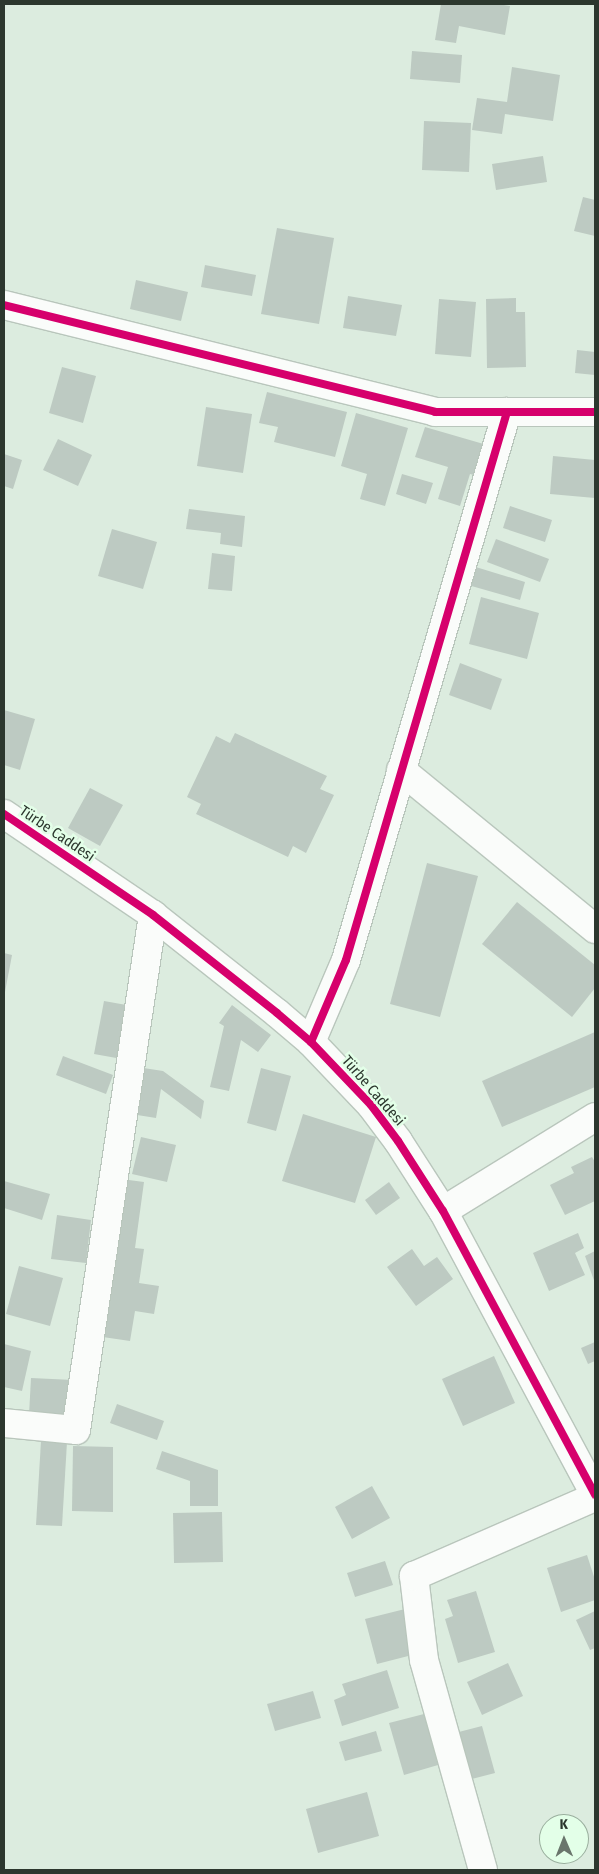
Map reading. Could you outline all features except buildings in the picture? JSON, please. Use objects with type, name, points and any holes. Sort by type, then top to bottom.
[{"type":"street","points":[[4,305],[435,412],[595,412]]},
{"type":"street","points":[[310,1042],[346,960],[507,412]]},
{"type":"street","points":[[401,770],[595,929]]},
{"type":"street","name":"Türbe Caddesi","points":[[4,814],[153,915],[310,1042],[371,1105],[398,1142],[443,1211],[595,1496]]},
{"type":"street","points":[[4,1423],[76,1430],[153,915]]},
{"type":"street","points":[[443,1211],[595,1117]]},
{"type":"street","points":[[483,1870],[424,1660],[414,1576],[595,1496]]},
{"type":"cycle path","points":[[4,305],[435,412],[595,412]]},
{"type":"cycle path","points":[[311,1042],[346,960],[507,412]]},
{"type":"cycle path","points":[[4,814],[153,915],[277,1013],[311,1042],[371,1105],[398,1141],[443,1211],[595,1495]]}]
